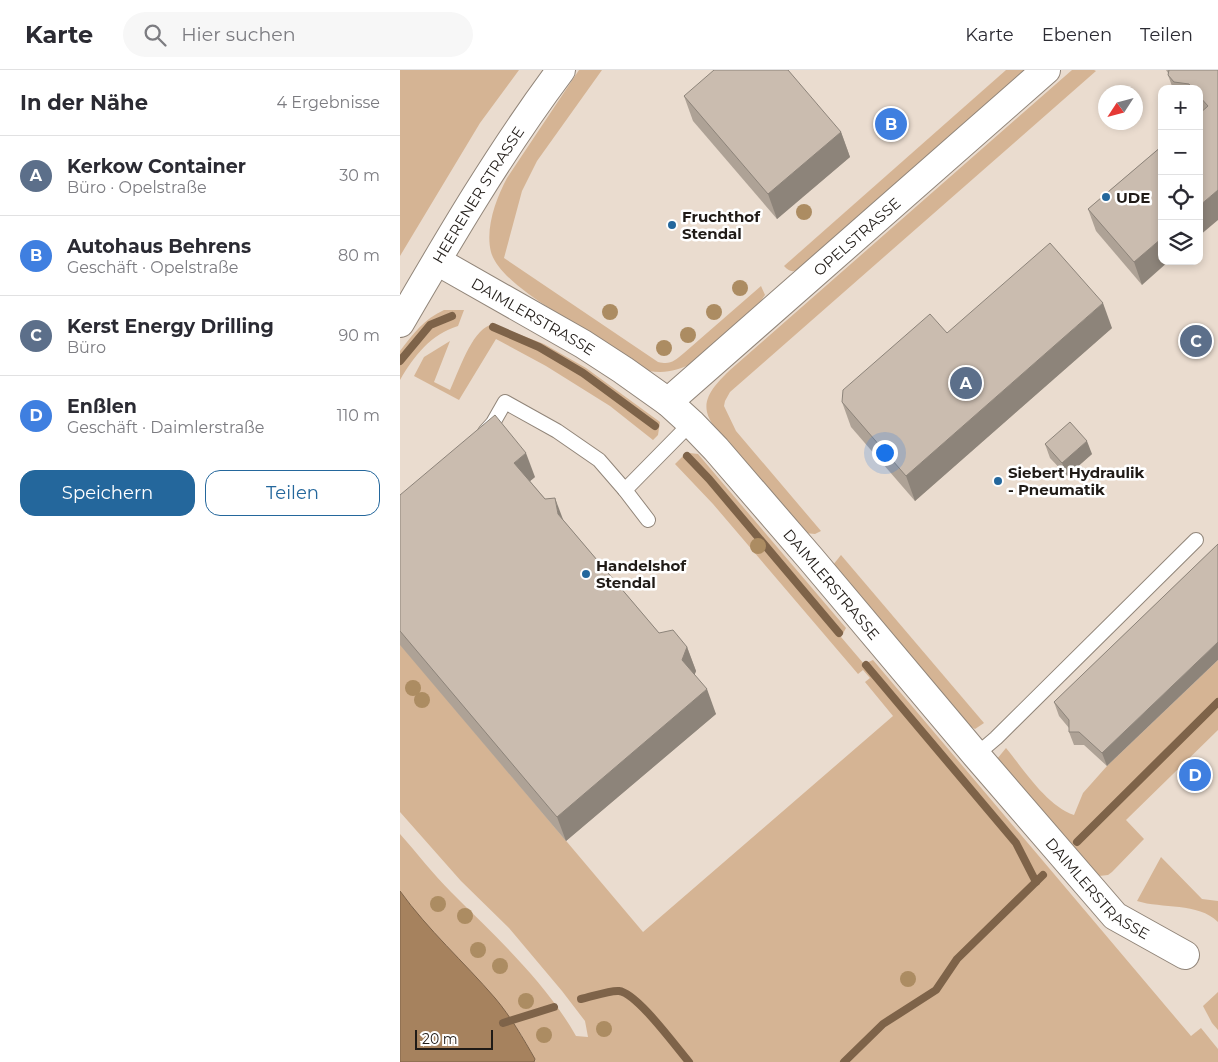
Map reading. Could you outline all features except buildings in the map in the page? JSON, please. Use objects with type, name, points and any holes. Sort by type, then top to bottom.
[{"type":"street","name":"HEERENER STRASSE","points":[[400,324],[510,142],[561,70]]},
{"type":"street","name":"OPELSTRASSE","points":[[668,402],[1046,70]]},
{"type":"street","name":"DAIMLERSTRASSE","points":[[437,261],[583,344],[668,402],[691,423],[716,449],[811,559],[1115,916],[1185,955]]},
{"type":"lane","points":[[477,442],[493,423],[504,402],[557,431],[599,460],[648,520]]},
{"type":"lane","points":[[625,490],[691,423]]},
{"type":"lane","points":[[976,755],[996,738],[1196,540]]},
{"type":"shaded area","points":[[400,70],[519,70],[480,123],[400,256]]},
{"type":"shaded area","points":[[579,70],[602,70],[537,161],[522,191],[504,258],[662,363],[669,363],[678,358],[761,286],[765,295],[756,308],[693,363],[677,369],[666,372],[649,371],[634,362],[519,287],[496,263],[491,252],[489,233],[493,214],[503,186]]},
{"type":"shaded area","points":[[1006,70],[1025,70],[799,269],[791,271],[784,266]]},
{"type":"shaded area","points":[[1072,70],[1096,71],[730,392],[724,406],[736,431],[821,531],[815,534],[805,533],[714,427],[706,406],[710,394],[717,383],[730,370]]},
{"type":"shaded area","points":[[444,310],[464,310],[458,326],[431,340],[417,354],[400,380],[400,351],[425,322]]},
{"type":"shaded area","points":[[490,325],[495,325],[544,344],[586,368],[660,422],[658,435],[653,440],[610,406],[546,366],[496,339],[459,400],[414,376],[424,357],[450,341],[434,382],[450,390],[471,344],[483,329]]},
{"type":"shaded area","points":[[690,453],[698,454],[846,628],[841,637],[864,664],[873,660],[1191,1036],[1201,1028],[1218,1049],[1218,1062],[534,1062],[535,1059],[519,1031],[495,999],[426,925],[400,891],[400,834],[444,885],[534,978],[549,996],[576,1036],[588,1037],[585,1021],[562,991],[509,928],[461,881],[400,812],[400,644],[643,932],[893,716],[865,682],[870,678],[863,670],[858,674],[713,504],[675,464],[684,455]]},
{"type":"shaded area","points":[[841,555],[984,723],[975,729],[970,726],[833,565]]},
{"type":"shaded area","points":[[1218,660],[1218,730],[1126,820],[1144,839],[1112,872],[1108,875],[1099,876],[997,759],[1006,748],[1045,796],[1074,815],[1083,793],[1107,766]]},
{"type":"shaded area","points":[[1161,857],[1202,899],[1218,901],[1218,922],[1200,911],[1137,901]]},
{"type":"shaded area","points":[[400,891],[434,933],[501,1005],[526,1043],[535,1059],[534,1062],[400,1062]]},
{"type":"shaded area","points":[[1218,992],[1218,1030],[1203,1006]]},
{"type":"waterway","points":[[400,361],[430,325],[452,316]]},
{"type":"waterway","points":[[493,327],[539,347],[583,373],[655,426]]},
{"type":"waterway","points":[[687,456],[709,479],[839,633]]},
{"type":"waterway","points":[[866,665],[1016,843],[1036,882]]},
{"type":"waterway","points":[[1077,842],[1218,702]]},
{"type":"waterway","points":[[844,1062],[883,1024],[936,990],[957,959],[1043,875]]},
{"type":"waterway","points":[[581,999],[615,991],[627,994],[646,1010],[689,1062]]},
{"type":"waterway","points":[[503,1023],[554,1007]]},
{"type":"place","name":"Autohaus Behrens","points":[[891,124]]},
{"type":"place","name":"UDE","points":[[1106,197]]},
{"type":"place","name":"Fruchthof Stendal","points":[[672,225]]},
{"type":"place","name":"Kerst Energy Drilling","points":[[1196,341]]},
{"type":"place","name":"Kerkow Container","points":[[966,383]]},
{"type":"place","name":"Siebert Hydraulik - Pneumatik","points":[[998,481]]},
{"type":"place","name":"Handelshof Stendal","points":[[586,574]]},
{"type":"place","name":"Enßlen","points":[[1195,775]]}]
